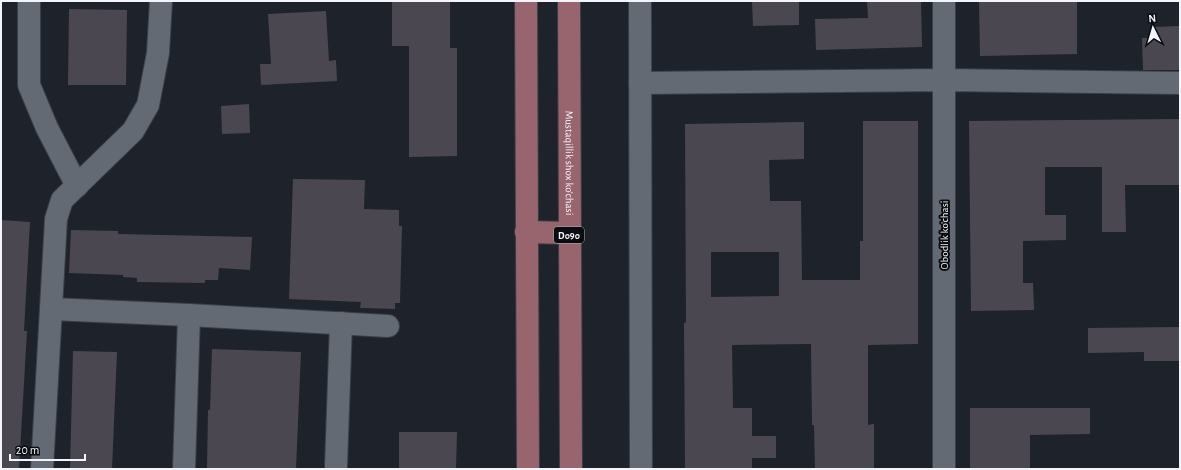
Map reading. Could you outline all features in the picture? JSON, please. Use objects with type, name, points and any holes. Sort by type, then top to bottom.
[{"type":"main road","points":[[526,1],[528,469]]},
{"type":"main road","name":"Mustaqillik shox ko'chasi","points":[[569,1],[571,469]]},
{"type":"main road","points":[[526,232],[569,233]]},
{"type":"street","points":[[29,1],[29,85],[47,128],[77,186]]},
{"type":"street","points":[[42,469],[56,219],[62,200],[133,131],[148,105],[158,53],[161,1]]},
{"type":"street","points":[[640,1],[641,469]]},
{"type":"street","name":"Obodlik ko'chasi","points":[[944,1],[944,469]]},
{"type":"street","points":[[640,83],[944,80],[1180,83]]},
{"type":"street","points":[[51,309],[388,326]]},
{"type":"street","points":[[184,469],[189,315]]},
{"type":"street","points":[[336,466],[341,323]]},
{"type":"building","points":[[392,1],[450,1],[450,48],[457,48],[457,156],[409,157],[409,46],[392,46]]},
{"type":"building","points":[[752,1],[799,1],[799,25],[753,26]]},
{"type":"building","points":[[867,1],[921,1],[922,47],[816,50],[815,19],[868,18]]},
{"type":"building","points":[[979,1],[1077,2],[1077,54],[980,56]]},
{"type":"building","points":[[69,9],[127,10],[126,85],[68,85]]},
{"type":"building","points":[[326,11],[329,61],[336,60],[337,81],[261,85],[260,64],[271,64],[268,14]]},
{"type":"building","points":[[1180,26],[1180,70],[1143,70],[1142,38],[1155,38],[1154,27]]},
{"type":"building","points":[[249,104],[250,133],[222,134],[221,106]]},
{"type":"building","points":[[1180,119],[1180,185],[1125,185],[1126,232],[1102,232],[1102,167],[1045,167],[1045,215],[1066,215],[1066,240],[1023,241],[1023,283],[1033,283],[1034,310],[971,311],[969,121]]},
{"type":"building","points":[[863,121],[918,121],[918,344],[868,345],[868,425],[874,424],[874,469],[815,469],[814,425],[812,425],[811,344],[732,345],[733,408],[752,408],[752,436],[776,436],[776,458],[752,458],[752,469],[685,469],[685,124],[804,122],[804,159],[769,160],[770,201],[801,201],[802,280],[860,280],[860,241],[863,241]],"holes":[[[711,252],[779,252],[779,296],[711,297]]]},
{"type":"building","points":[[293,179],[365,180],[364,209],[399,210],[399,226],[402,226],[400,303],[395,303],[395,309],[360,308],[361,302],[289,299]]},
{"type":"building","points":[[1,220],[30,222],[24,331],[27,331],[19,469],[1,469]]},
{"type":"building","points":[[71,230],[118,231],[118,234],[252,237],[250,270],[219,268],[218,280],[205,280],[205,283],[137,282],[137,278],[123,277],[123,275],[69,273]]},
{"type":"building","points":[[1180,327],[1180,361],[1144,361],[1144,352],[1088,353],[1088,328]]},
{"type":"building","points":[[212,349],[301,352],[296,469],[207,469],[208,410],[210,410]]},
{"type":"building","points":[[73,351],[117,352],[112,469],[70,469]]},
{"type":"building","points":[[970,408],[1090,408],[1090,434],[1030,435],[1030,469],[970,469]]},
{"type":"building","points":[[399,432],[457,432],[456,469],[399,469]]}]
